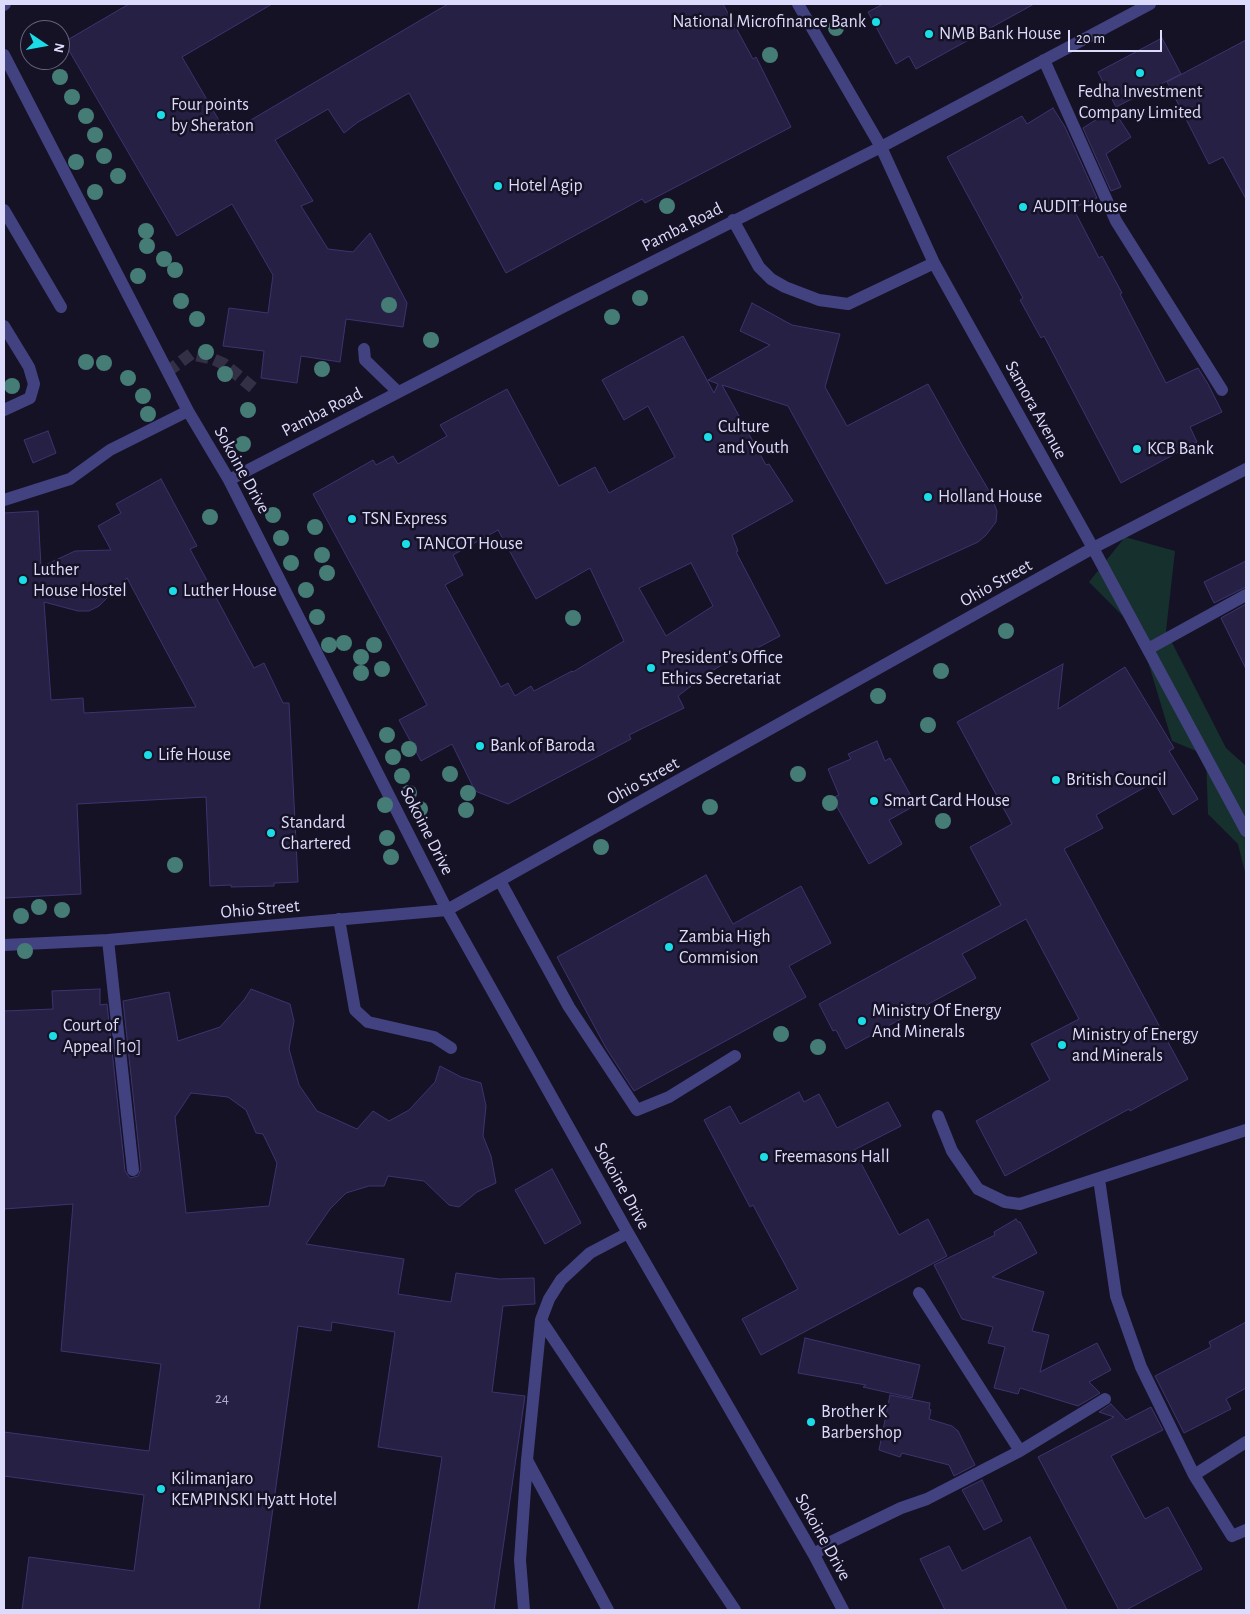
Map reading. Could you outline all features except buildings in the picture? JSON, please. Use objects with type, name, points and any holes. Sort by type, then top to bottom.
[{"type":"street","name":"Samora Avenue","points":[[798,4],[881,147],[934,263],[1093,548],[1246,831]]},
{"type":"street","name":"Pamba Road","points":[[229,480],[733,220],[881,147],[1150,4]]},
{"type":"street","name":"Sokoine Drive","points":[[4,55],[188,411],[229,480],[447,910],[628,1233],[814,1555],[843,1610]]},
{"type":"street","points":[[1044,60],[1116,221],[1222,390]]},
{"type":"street","points":[[4,210],[61,308]]},
{"type":"street","points":[[733,220],[759,268],[771,279],[785,287],[826,302],[848,304],[934,263]]},
{"type":"street","points":[[4,326],[29,366],[34,384],[30,398],[4,410]]},
{"type":"street","points":[[364,349],[365,360],[398,392]]},
{"type":"street","points":[[4,500],[70,479],[110,450],[188,411]]},
{"type":"street","name":"Ohio Street","points":[[4,945],[108,940],[447,910],[1093,548],[1246,469]]},
{"type":"street","points":[[1148,649],[1246,595]]},
{"type":"street","points":[[500,881],[569,1007],[637,1110],[669,1097],[735,1056]]},
{"type":"street","points":[[340,920],[355,1010],[368,1022],[434,1036],[452,1048]]},
{"type":"street","points":[[108,940],[133,1170]]},
{"type":"street","points":[[938,1116],[952,1151],[978,1189],[1005,1202],[1020,1204],[1246,1130]]},
{"type":"street","points":[[1099,1179],[1116,1296],[1141,1367],[1194,1475],[1232,1536],[1246,1530]]},
{"type":"street","points":[[524,1610],[520,1560],[527,1460],[541,1320],[549,1299],[561,1280],[590,1253],[628,1233]]},
{"type":"street","points":[[919,1293],[1020,1450]]},
{"type":"street","points":[[541,1320],[735,1610]]},
{"type":"street","points":[[814,1555],[831,1542],[901,1508],[927,1499],[1020,1450],[1104,1399]]},
{"type":"street","points":[[1194,1475],[1246,1442]]},
{"type":"street","points":[[527,1460],[608,1610]]},
{"type":"green space","points":[[1125,537],[1175,551],[1166,631],[1226,748],[1246,766],[1246,876],[1238,844],[1208,814],[1206,755],[1172,741],[1139,632],[1089,582]]},
{"type":"tunnel","points":[[167,372],[191,354],[213,359],[224,364],[257,391]]},
{"type":"place","name":"National Microfinance Bank","points":[[876,22]]},
{"type":"place","name":"NMB Bank House","points":[[929,34]]},
{"type":"place","name":"Fedha Investment Company Limited","points":[[1140,73]]},
{"type":"place","name":"Four points by Sheraton","points":[[161,115]]},
{"type":"place","name":"Hotel Agip","points":[[498,186]]},
{"type":"place","name":"AUDIT House","points":[[1023,207]]},
{"type":"place","name":"Culture and Youth","points":[[708,437]]},
{"type":"place","name":"KCB Bank","points":[[1137,449]]},
{"type":"place","name":"Holland House","points":[[928,497]]},
{"type":"place","name":"TSN Express","points":[[352,519]]},
{"type":"place","name":"TANCOT House","points":[[406,544]]},
{"type":"place","name":"Luther House Hostel","points":[[23,580]]},
{"type":"place","name":"Luther House","points":[[173,591]]},
{"type":"place","name":"President's Office Ethics Secretariat","points":[[651,668]]},
{"type":"place","name":"Bank of Baroda","points":[[480,746]]},
{"type":"place","name":"Life House","points":[[148,755]]},
{"type":"place","name":"British Council","points":[[1056,780]]},
{"type":"place","name":"Smart Card House","points":[[874,801]]},
{"type":"place","name":"Standard Chartered","points":[[271,833]]},
{"type":"place","name":"Zambia High Commision","points":[[669,947]]},
{"type":"place","name":"Ministry Of Energy And Minerals","points":[[862,1021]]},
{"type":"place","name":"Court of Appeal [10]","points":[[53,1036]]},
{"type":"place","name":"Ministry of Energy and Minerals","points":[[1062,1045]]},
{"type":"place","name":"Freemasons Hall","points":[[764,1157]]},
{"type":"place","name":"Brother K Barbershop","points":[[811,1422]]},
{"type":"place","name":"Kilimanjaro KEMPINSKI Hyatt Hotel","points":[[161,1489]]}]
